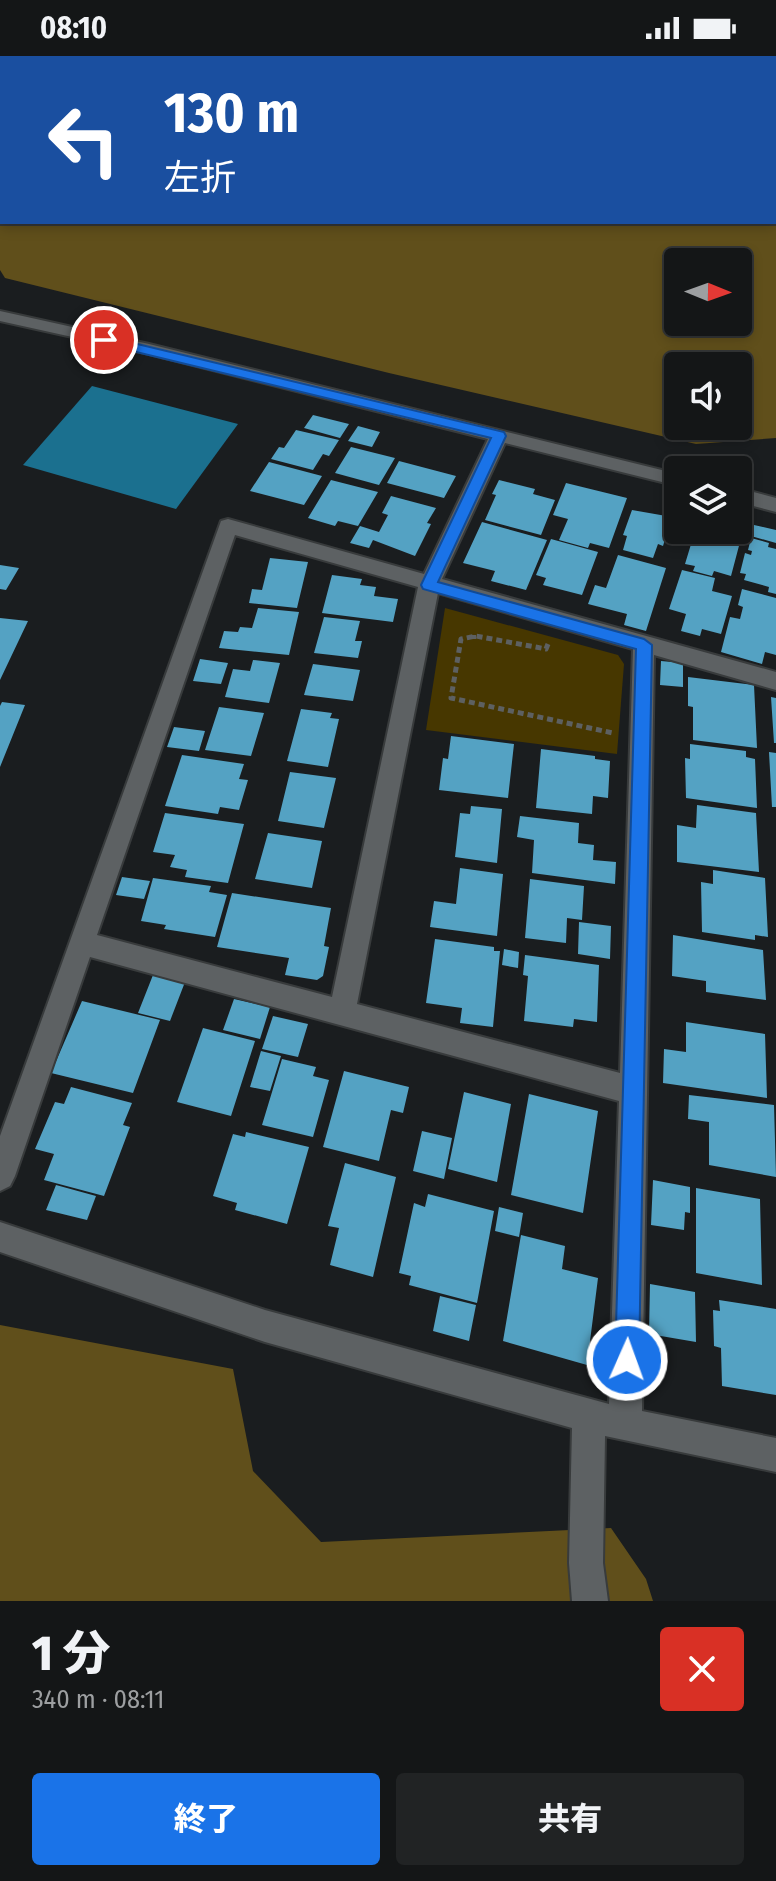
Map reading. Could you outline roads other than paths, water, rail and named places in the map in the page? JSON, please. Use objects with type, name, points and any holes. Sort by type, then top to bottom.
[{"type":"street","points":[[0,316],[149,349],[664,477]]},
{"type":"street","points":[[342,1012],[429,585],[499,436]]},
{"type":"street","points":[[752,499],[776,505]]},
{"type":"street","points":[[0,1176],[228,526],[776,681]]},
{"type":"street","points":[[625,1424],[644,645]]},
{"type":"street","points":[[82,943],[634,1091]]},
{"type":"street","points":[[0,1237],[265,1326],[589,1416],[776,1455]]},
{"type":"street","points":[[589,1416],[586,1563],[590,1601]]},
{"type":"water","points":[[92,386],[238,424],[176,509],[23,465]]}]
